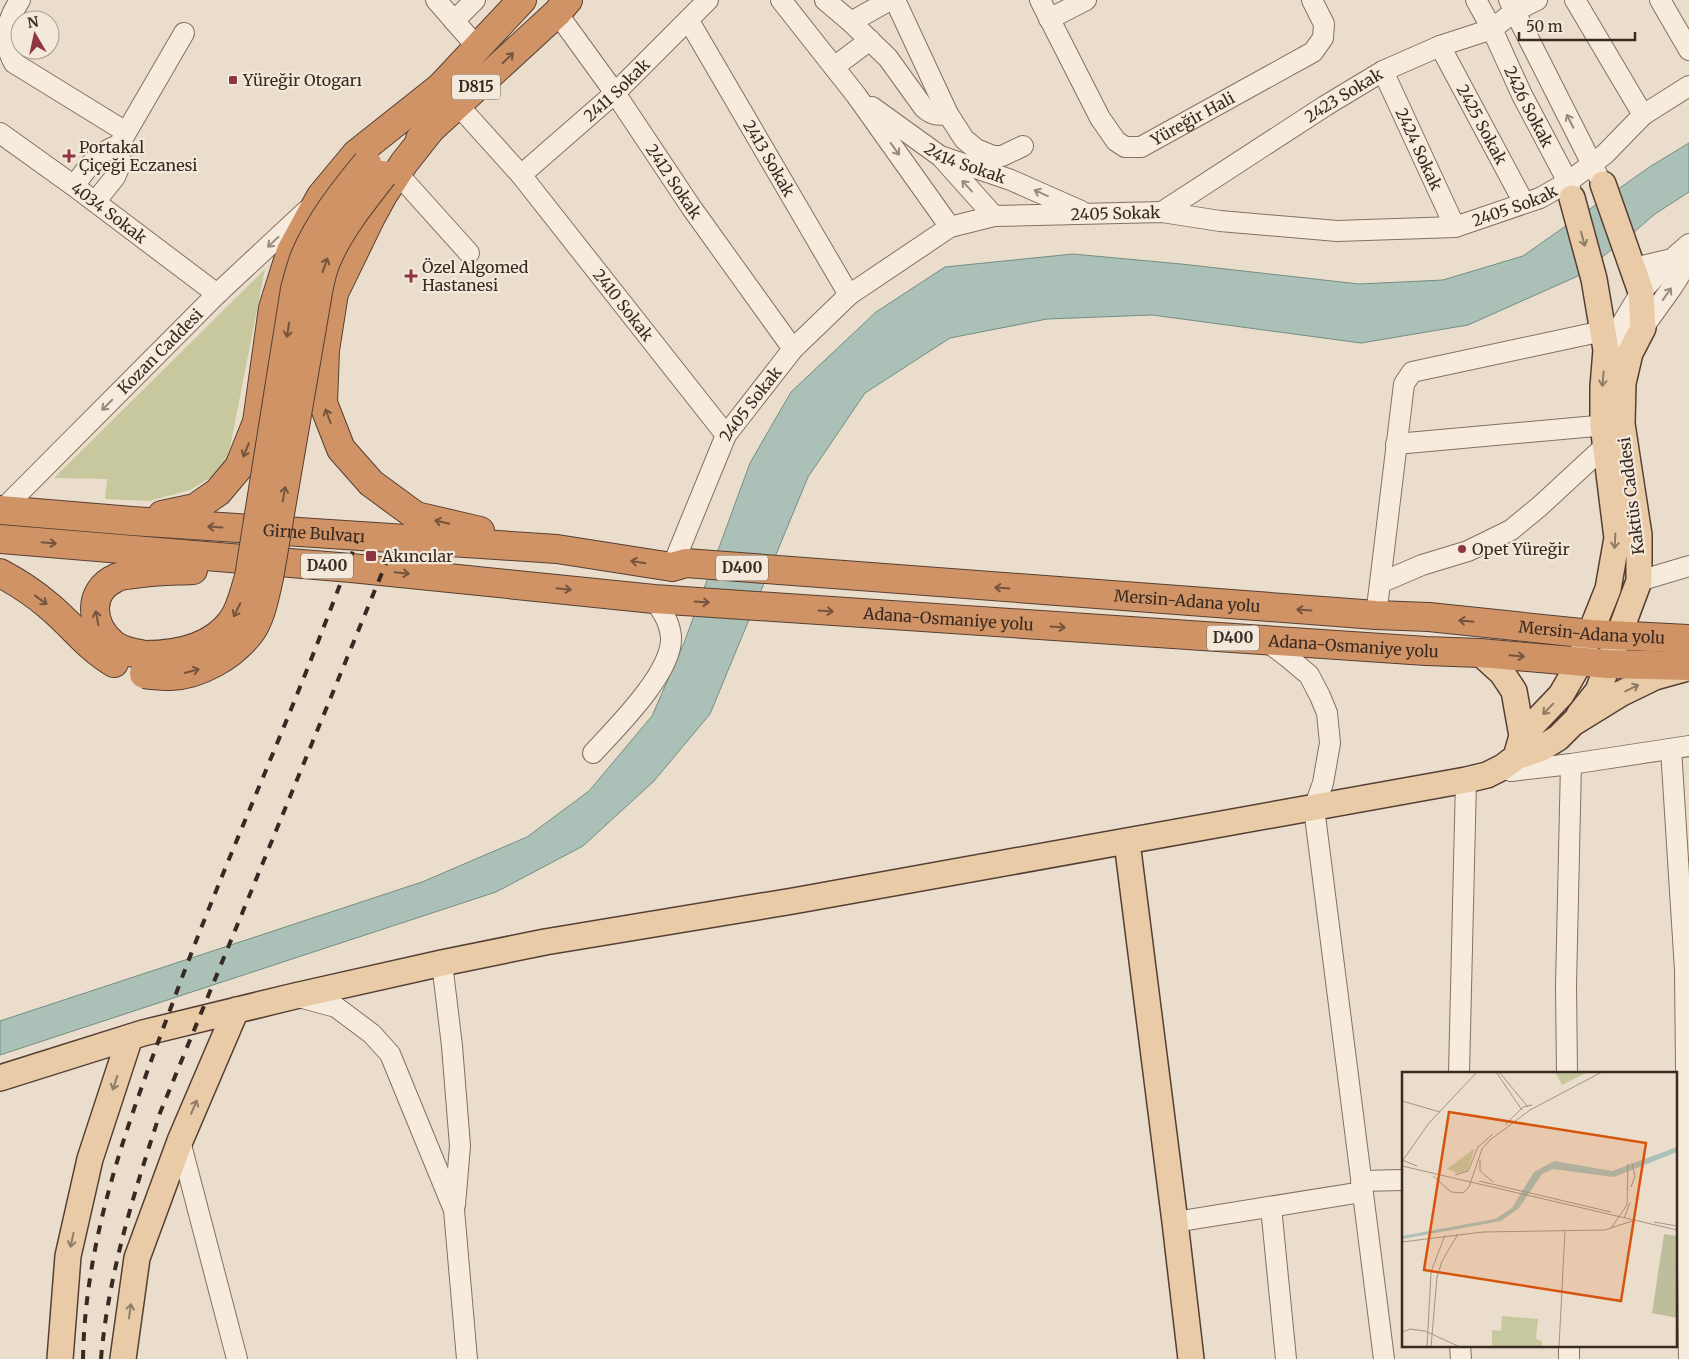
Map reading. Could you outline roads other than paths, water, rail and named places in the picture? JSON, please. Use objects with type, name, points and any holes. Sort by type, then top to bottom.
[{"type":"highway","name":"D815","points":[[383,170],[434,125],[477,47],[522,0]]},
{"type":"highway","name":"D815","points":[[450,94],[563,6]]},
{"type":"highway","points":[[350,568],[158,571],[117,577],[101,587],[95,602],[96,620],[100,631],[114,645],[144,665],[171,676],[197,671],[227,655],[250,632],[263,604],[269,578],[318,292],[325,263],[344,228],[383,170],[450,94]]},
{"type":"highway","points":[[132,521],[195,508],[218,492],[239,466],[257,422],[274,308],[291,252],[321,196],[356,154],[450,94]]},
{"type":"highway","points":[[383,170],[371,217],[334,293],[325,350],[323,403],[341,448],[372,483],[416,516],[557,549]]},
{"type":"highway","name":"Girne Bulvarı","points":[[1,510],[132,521],[557,549],[679,565]]},
{"type":"highway","name":"Girne Bulvarı","points":[[0,539],[350,568],[654,599]]},
{"type":"highway","name":"Mersin-Adana yolu","points":[[679,565],[1376,615],[1430,617],[1591,634],[1689,639]]},
{"type":"highway","points":[[0,573],[14,580],[50,606],[101,656],[119,666],[144,665]]},
{"type":"highway","name":"Adana-Osmaniye yolu","points":[[654,599],[1426,651],[1480,653],[1608,664],[1689,667]]},
{"type":"main road","points":[[1597,174],[1641,292],[1643,328]]},
{"type":"main road","points":[[1570,190],[1613,345]]},
{"type":"main road","name":"Kaktüs Caddesi","points":[[1573,723],[1598,691],[1639,581],[1639,536],[1614,434],[1623,383],[1613,345],[1643,328]]},
{"type":"main road","points":[[0,1078],[130,1037],[236,1010],[544,942],[793,901],[1127,842],[1486,775],[1514,753],[1561,695],[1591,634],[1608,589],[1616,538],[1614,434]]},
{"type":"main road","points":[[1480,653],[1502,674],[1514,691],[1514,753]]},
{"type":"main road","points":[[1514,753],[1540,749],[1558,738],[1573,723],[1620,694],[1656,677],[1689,667]]},
{"type":"main road","points":[[1127,842],[1191,1359]]},
{"type":"main road","points":[[123,1359],[137,1258],[180,1141],[236,1010]]},
{"type":"main road","points":[[60,1359],[68,1256],[90,1159],[130,1037]]},
{"type":"street","points":[[20,0],[13,11],[6,32],[7,48],[14,63],[123,139]]},
{"type":"street","points":[[436,0],[477,47]]},
{"type":"street","points":[[454,21],[475,0]]},
{"type":"street","name":"2411 Sokak","points":[[521,176],[615,93],[708,0]]},
{"type":"street","name":"2414 Sokak","points":[[781,0],[856,95],[950,227]]},
{"type":"street","points":[[825,0],[888,58],[924,108],[931,114],[940,116],[948,114]]},
{"type":"street","points":[[851,22],[890,0]]},
{"type":"street","points":[[895,0],[948,114],[964,139],[970,145],[993,156],[1002,156],[1023,146]]},
{"type":"street","name":"Yüreğir Hali","points":[[1040,0],[1100,118],[1116,141],[1125,147],[1141,147],[1313,52],[1323,38],[1324,24],[1312,0]]},
{"type":"street","points":[[1049,19],[1086,0]]},
{"type":"street","name":"2426 Sokak","points":[[1476,0],[1570,190]]},
{"type":"street","name":"2423 Sokak","points":[[1162,212],[1325,106],[1383,71],[1440,46],[1492,29],[1512,6],[1536,0]]},
{"type":"street","points":[[1575,0],[1643,115]]},
{"type":"street","points":[[1660,0],[1689,50]]},
{"type":"street","name":"2412 Sokak","points":[[563,6],[615,93],[690,207],[793,349]]},
{"type":"street","points":[[1512,6],[1597,174]]},
{"type":"street","name":"2413 Sokak","points":[[689,21],[849,295]]},
{"type":"street","points":[[95,202],[115,177],[121,163],[123,139],[184,34]]},
{"type":"street","points":[[834,67],[870,40]]},
{"type":"street","name":"2425 Sokak","points":[[1440,46],[1524,204]]},
{"type":"street","name":"2424 Sokak","points":[[1383,71],[1456,227]]},
{"type":"street","name":"2405 Sokak","points":[[679,565],[726,436],[793,349],[849,295],[950,227],[994,216],[1162,212],[1220,221],[1337,231],[1456,227],[1540,198],[1570,190],[1597,174],[1604,154],[1643,115],[1689,86]]},
{"type":"street","name":"2410 Sokak","points":[[450,94],[521,176],[726,436]]},
{"type":"street","name":"2414 Sokak","points":[[856,95],[940,156],[1011,180],[1085,213]]},
{"type":"street","name":"4034 Sokak","points":[[0,133],[74,186],[217,294]]},
{"type":"street","points":[[74,186],[92,161],[123,139]]},
{"type":"street","points":[[940,156],[994,216]]},
{"type":"street","points":[[383,170],[469,253]]},
{"type":"street","name":"Kozan Caddesi","points":[[1,510],[217,294],[321,196]]},
{"type":"street","points":[[1643,328],[1673,286],[1681,259],[1689,244]]},
{"type":"street","points":[[1629,261],[1638,267],[1681,259]]},
{"type":"street","points":[[1376,615],[1404,384],[1412,372],[1613,345],[1641,292],[1681,259]]},
{"type":"street","points":[[1396,444],[1614,434]]},
{"type":"street","points":[[1380,582],[1422,565],[1468,551],[1511,530],[1540,506],[1614,434]]},
{"type":"street","points":[[1639,581],[1689,566]]},
{"type":"street","points":[[593,753],[650,687],[665,663],[671,638],[666,617],[654,599]]},
{"type":"street","points":[[1266,640],[1309,675],[1327,713],[1330,743],[1322,783],[1314,808],[1384,1359]]},
{"type":"street","points":[[1514,753],[1511,771],[1680,748],[1685,970],[1683,1178],[1689,1359]]},
{"type":"street","points":[[1567,1072],[1566,985],[1571,764]]},
{"type":"street","points":[[1460,1072],[1466,780]]},
{"type":"street","points":[[442,963],[452,1046],[460,1146],[454,1210],[466,1359]]},
{"type":"street","points":[[295,996],[336,1007],[372,1034],[390,1054],[454,1210]]},
{"type":"street","points":[[180,1141],[237,1359]]},
{"type":"street","points":[[1175,1222],[1271,1207],[1402,1180]]},
{"type":"street","points":[[1271,1207],[1286,1359]]},
{"type":"street","points":[[1460,1346],[1460,1359]]},
{"type":"street","points":[[1569,1346],[1569,1359]]},
{"type":"railway","points":[[83,1359],[86,1312],[92,1267],[101,1221],[126,1133],[203,922],[307,669],[357,541]]},
{"type":"railway","points":[[101,1359],[104,1328],[123,1234],[160,1113],[391,551]]},
{"type":"place","name":"Yüreğir Otogarı","points":[[233,80]]},
{"type":"place","name":"Portakal Çiçeği Eczanesi","points":[[69,156]]},
{"type":"place","name":"Özel Algomed Hastanesi","points":[[411,276]]},
{"type":"place","name":"Opet Yüreğir","points":[[1462,549]]},
{"type":"place","name":"Akıncılar","points":[[371,556]]}]
